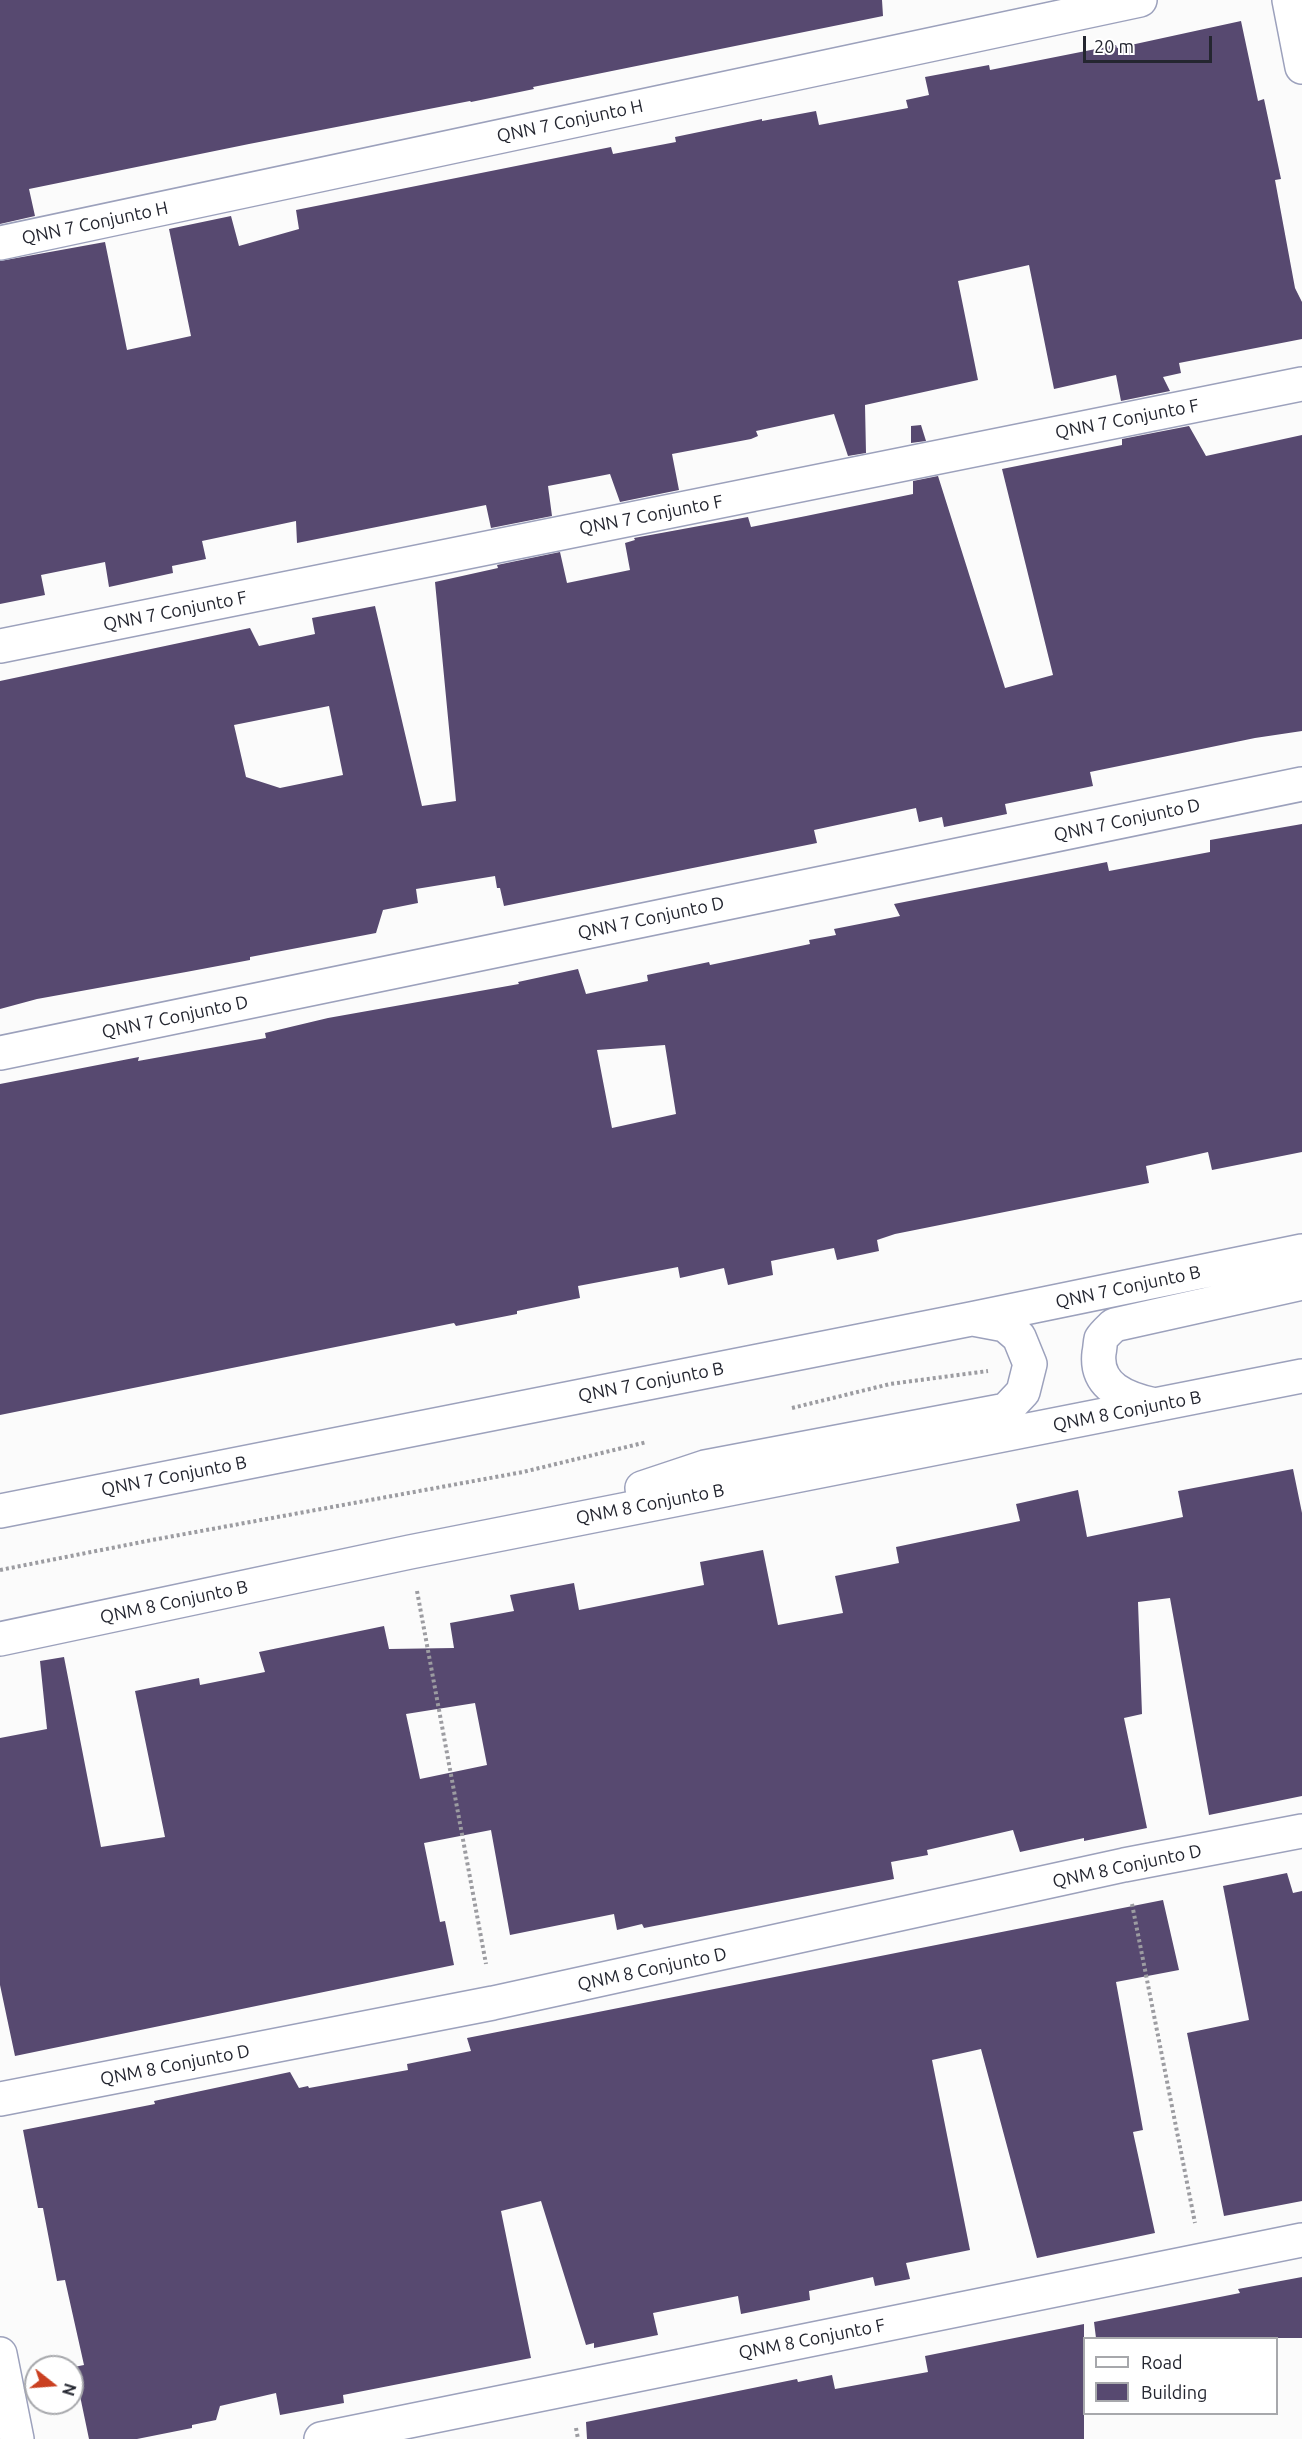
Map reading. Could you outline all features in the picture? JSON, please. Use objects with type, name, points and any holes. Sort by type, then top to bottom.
[{"type":"street","name":"QNN 7 Conjunto H","points":[[0,243],[1140,0]]},
{"type":"street","points":[[1289,0],[1302,67]]},
{"type":"street","name":"QNN 7 Conjunto F","points":[[0,646],[1302,384]]},
{"type":"street","name":"QNN 7 Conjunto D","points":[[0,1053],[1302,784]]},
{"type":"street","name":"QNN 7 Conjunto B","points":[[0,1511],[971,1319],[1302,1251]]},
{"type":"street","points":[[1155,1405],[1134,1401],[1119,1394],[1106,1383],[1098,1361],[1101,1339],[1114,1324],[1302,1283]]},
{"type":"street","points":[[521,1529],[705,1467],[1006,1410],[1023,1392],[1030,1365],[1019,1337],[1005,1325],[971,1319]]},
{"type":"street","name":"QNM 8 Conjunto B","points":[[0,1639],[410,1551],[1302,1376]]},
{"type":"street","name":"QNM 8 Conjunto D","points":[[0,2099],[493,2003],[1124,1865],[1302,1831]]},
{"type":"street","name":"QNM 8 Conjunto F","points":[[321,2439],[1302,2240]]},
{"type":"street","points":[[0,2354],[17,2439]]},
{"type":"path","points":[[410,1551],[493,2003]]},
{"type":"path","points":[[1124,1865],[1202,2260]]},
{"type":"building","points":[[0,0],[882,0],[883,16],[533,87],[534,89],[471,102],[29,189],[35,216],[0,224]]},
{"type":"building","points":[[1241,21],[1258,101],[1264,99],[1281,179],[1275,180],[1295,288],[1302,302],[1302,339],[1179,363],[1181,373],[1163,377],[1170,391],[1121,401],[1116,375],[1054,389],[1029,265],[958,281],[978,380],[865,405],[866,453],[848,456],[834,414],[756,431],[758,436],[751,439],[672,454],[679,490],[620,502],[610,474],[548,486],[552,516],[491,528],[486,505],[297,543],[296,521],[202,541],[206,559],[172,566],[173,573],[109,587],[105,562],[41,575],[45,595],[0,604],[0,261],[105,242],[127,350],[191,336],[169,229],[231,216],[239,246],[299,229],[296,210],[611,147],[613,154],[676,142],[675,137],[762,119],[762,121],[816,111],[819,125],[908,108],[906,100],[929,95],[925,77],[989,65],[990,70],[1116,45],[1117,48]]},
{"type":"building","points":[[921,425],[926,441],[911,443],[911,426]]},
{"type":"building","points":[[1189,426],[1206,456],[1302,435],[1302,731],[1255,738],[1090,772],[1093,786],[1005,804],[1007,814],[944,827],[942,817],[919,822],[916,808],[814,830],[817,843],[504,906],[495,876],[416,889],[418,903],[383,910],[376,933],[250,957],[250,960],[37,999],[0,1009],[0,681],[250,628],[259,646],[315,634],[312,618],[375,606],[422,806],[456,801],[435,582],[498,568],[497,565],[560,552],[567,583],[630,570],[625,543],[635,540],[634,538],[748,517],[751,527],[806,516],[913,494],[913,481],[938,476],[1005,688],[1053,675],[1002,469],[1122,445],[1122,439]],"holes":[[[329,706],[343,775],[280,788],[246,777],[234,725]]]},
{"type":"building","points":[[1302,824],[1302,1152],[1212,1170],[1208,1152],[1146,1166],[1149,1183],[895,1234],[877,1240],[879,1251],[837,1260],[834,1248],[771,1261],[773,1275],[728,1285],[724,1268],[680,1278],[678,1267],[578,1286],[580,1298],[517,1311],[517,1314],[456,1326],[454,1323],[0,1415],[0,1084],[139,1057],[138,1061],[266,1038],[265,1033],[328,1018],[519,984],[518,982],[578,969],[586,994],[648,981],[647,975],[709,962],[710,965],[810,944],[809,940],[836,935],[834,929],[900,916],[894,904],[1107,862],[1109,871],[1210,852],[1210,840]],"holes":[[[665,1045],[676,1114],[612,1128],[597,1050]]]},
{"type":"building","points":[[1293,1469],[1302,1513],[1302,1796],[1209,1815],[1170,1598],[1138,1602],[1142,1714],[1124,1718],[1147,1828],[1084,1841],[1084,1838],[1020,1852],[1013,1830],[927,1850],[928,1855],[891,1862],[894,1879],[644,1928],[642,1924],[617,1930],[614,1914],[510,1935],[491,1830],[424,1843],[440,1922],[445,1921],[454,1965],[15,2056],[0,1985],[0,1738],[47,1729],[40,1661],[64,1657],[101,1847],[165,1837],[135,1691],[199,1678],[200,1685],[265,1672],[259,1652],[384,1626],[389,1649],[454,1648],[450,1623],[514,1611],[510,1595],[574,1583],[579,1610],[704,1585],[700,1562],[763,1550],[778,1625],[843,1613],[835,1576],[899,1563],[896,1547],[1020,1521],[1016,1504],[1078,1490],[1087,1537],[1183,1517],[1178,1491]],"holes":[[[475,1703],[487,1765],[420,1779],[406,1714]]]},
{"type":"building","points":[[1287,1873],[1293,1893],[1302,1891],[1302,2201],[1224,2216],[1187,2033],[1249,2020],[1223,1886]]},
{"type":"building","points":[[1163,1900],[1179,1970],[1116,1982],[1143,2130],[1133,2132],[1155,2233],[1037,2258],[981,2049],[932,2060],[970,2250],[906,2263],[910,2279],[875,2286],[873,2277],[809,2291],[810,2300],[741,2314],[738,2296],[653,2313],[658,2335],[594,2348],[594,2343],[586,2345],[541,2201],[501,2211],[531,2358],[343,2395],[344,2403],[280,2415],[276,2393],[220,2406],[216,2420],[192,2425],[192,2428],[137,2439],[89,2439],[84,2415],[84,2355],[82,2355],[65,2280],[57,2281],[43,2208],[38,2208],[23,2130],[155,2104],[154,2101],[290,2072],[299,2088],[308,2086],[309,2088],[408,2070],[407,2064],[471,2051],[467,2038]]},
{"type":"building","points":[[1302,2277],[1302,2338],[1096,2337],[1094,2322],[1240,2293],[1238,2289]]},
{"type":"building","points":[[1084,2324],[1084,2439],[587,2439],[586,2422],[797,2379],[798,2382],[832,2375],[835,2389],[928,2372],[925,2356]]}]
